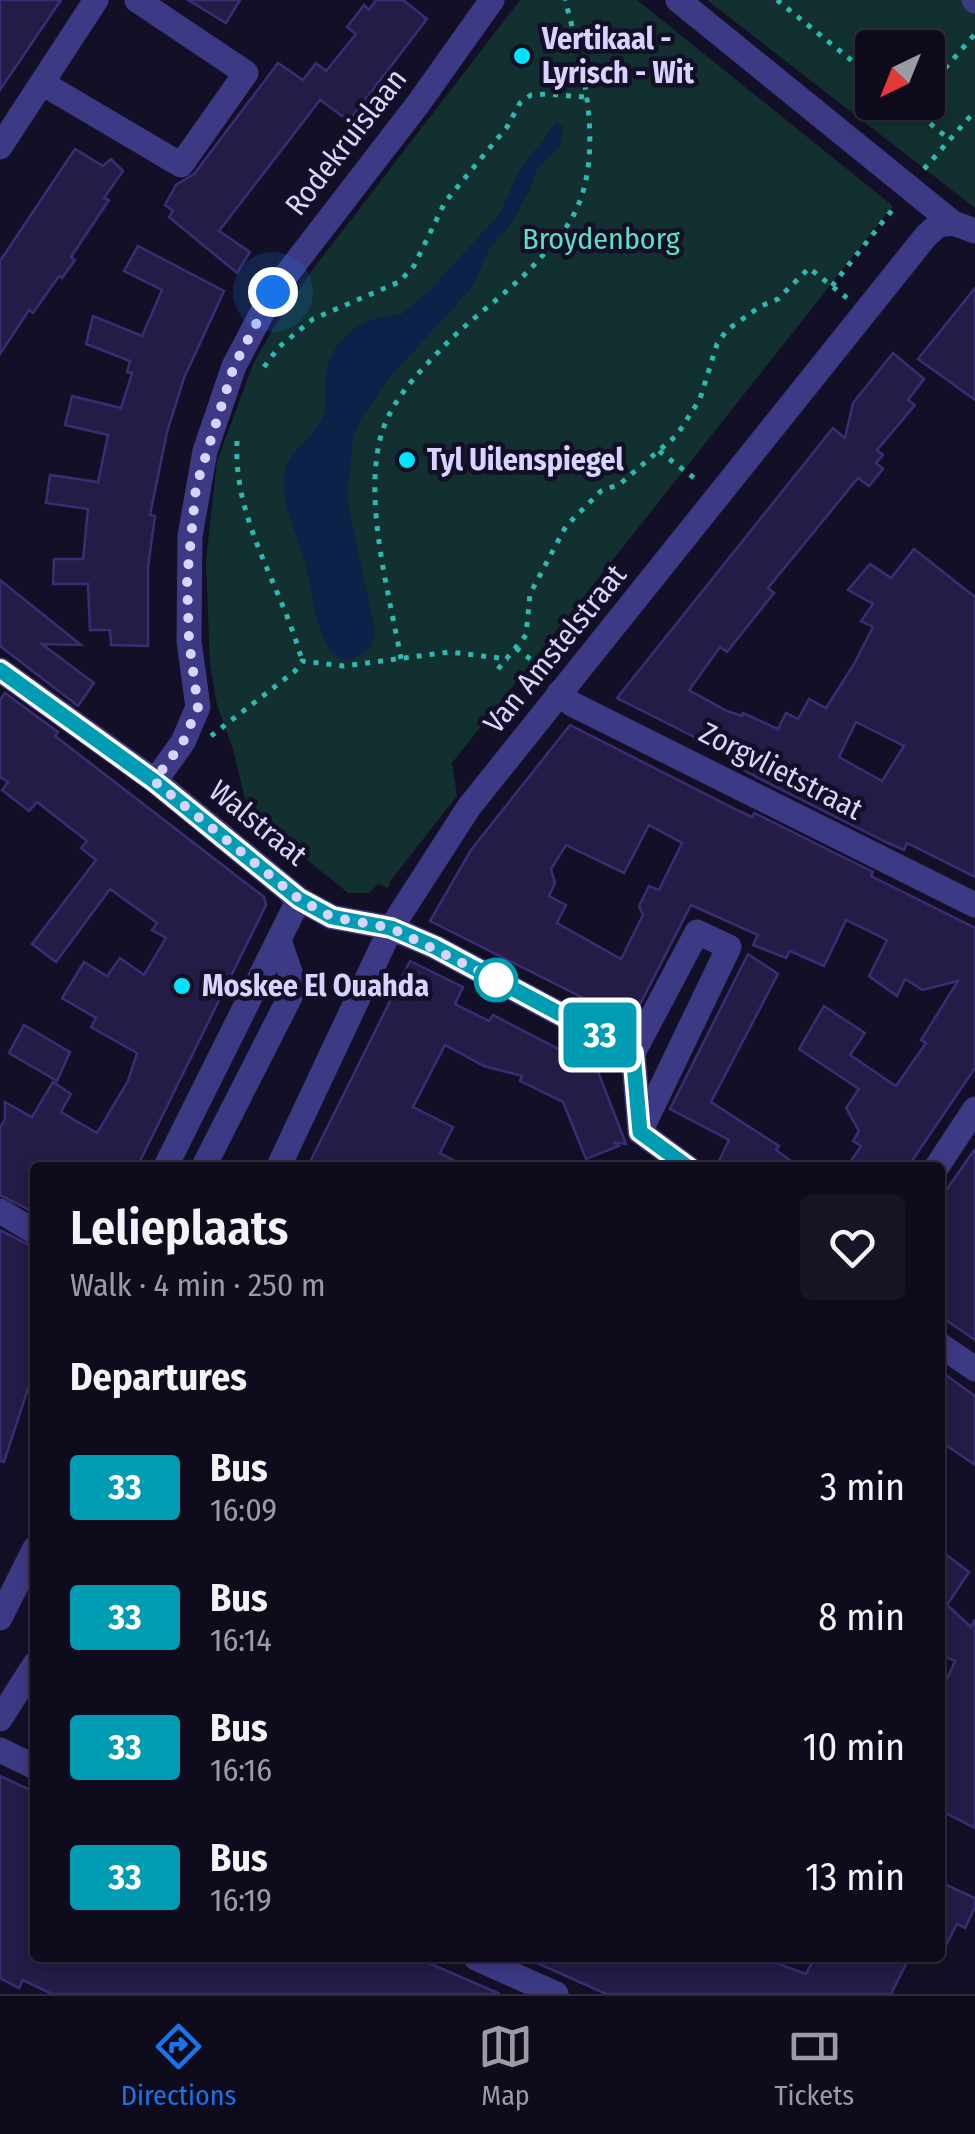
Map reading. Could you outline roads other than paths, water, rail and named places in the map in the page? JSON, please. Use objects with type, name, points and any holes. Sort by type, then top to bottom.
[{"type":"street","points":[[0,147],[96,0]]},
{"type":"street","points":[[42,83],[181,165],[246,73],[137,0]]},
{"type":"street","name":"Rodekruislaan","points":[[154,781],[186,735],[198,707],[189,641],[187,579],[192,520],[205,452],[234,366],[273,292],[418,104],[492,0]]},
{"type":"street","points":[[678,0],[917,179],[964,227]]},
{"type":"street","name":"Van Amstelstraat","points":[[281,1162],[391,928],[469,807],[926,236],[938,224],[964,227]]},
{"type":"street","name":"Walstraat","points":[[0,670],[154,781],[299,899],[332,917],[391,928],[435,947],[633,1053]]},
{"type":"street","name":"Zorgvlietstraat","points":[[562,690],[572,704],[975,905]]},
{"type":"street","points":[[168,1162],[299,899]]},
{"type":"street","points":[[640,1132],[729,947],[698,932],[633,1053],[640,1132],[682,1162]]},
{"type":"street","points":[[206,1162],[295,987],[279,940]]},
{"type":"street","points":[[193,1109],[224,1126]]},
{"type":"street","points":[[940,1162],[975,1109]]},
{"type":"street","points":[[0,1212],[30,1229]]},
{"type":"street","points":[[945,1349],[975,1370]]},
{"type":"street","points":[[0,1618],[30,1558]]},
{"type":"street","points":[[0,1719],[30,1672]]},
{"type":"street","points":[[0,1750],[30,1765]]},
{"type":"street","points":[[495,1962],[556,1994]]},
{"type":"water","points":[[556,122],[563,125],[561,146],[537,169],[528,194],[509,227],[490,247],[472,287],[392,375],[361,418],[353,437],[347,499],[375,631],[372,646],[353,659],[344,660],[329,648],[319,625],[287,507],[286,467],[323,415],[329,363],[341,341],[373,319],[400,315],[430,290],[500,213],[518,173]]},
{"type":"place","name":"Vertikaal - Lyrisch - Wit","points":[[522,56]]},
{"type":"place","name":"Tyl Uilenspiegel","points":[[407,460]]},
{"type":"place","name":"Moskee El Ouahda","points":[[182,986]]},
{"type":"park label","name":"Broydenborg","points":[[601,239]]}]
